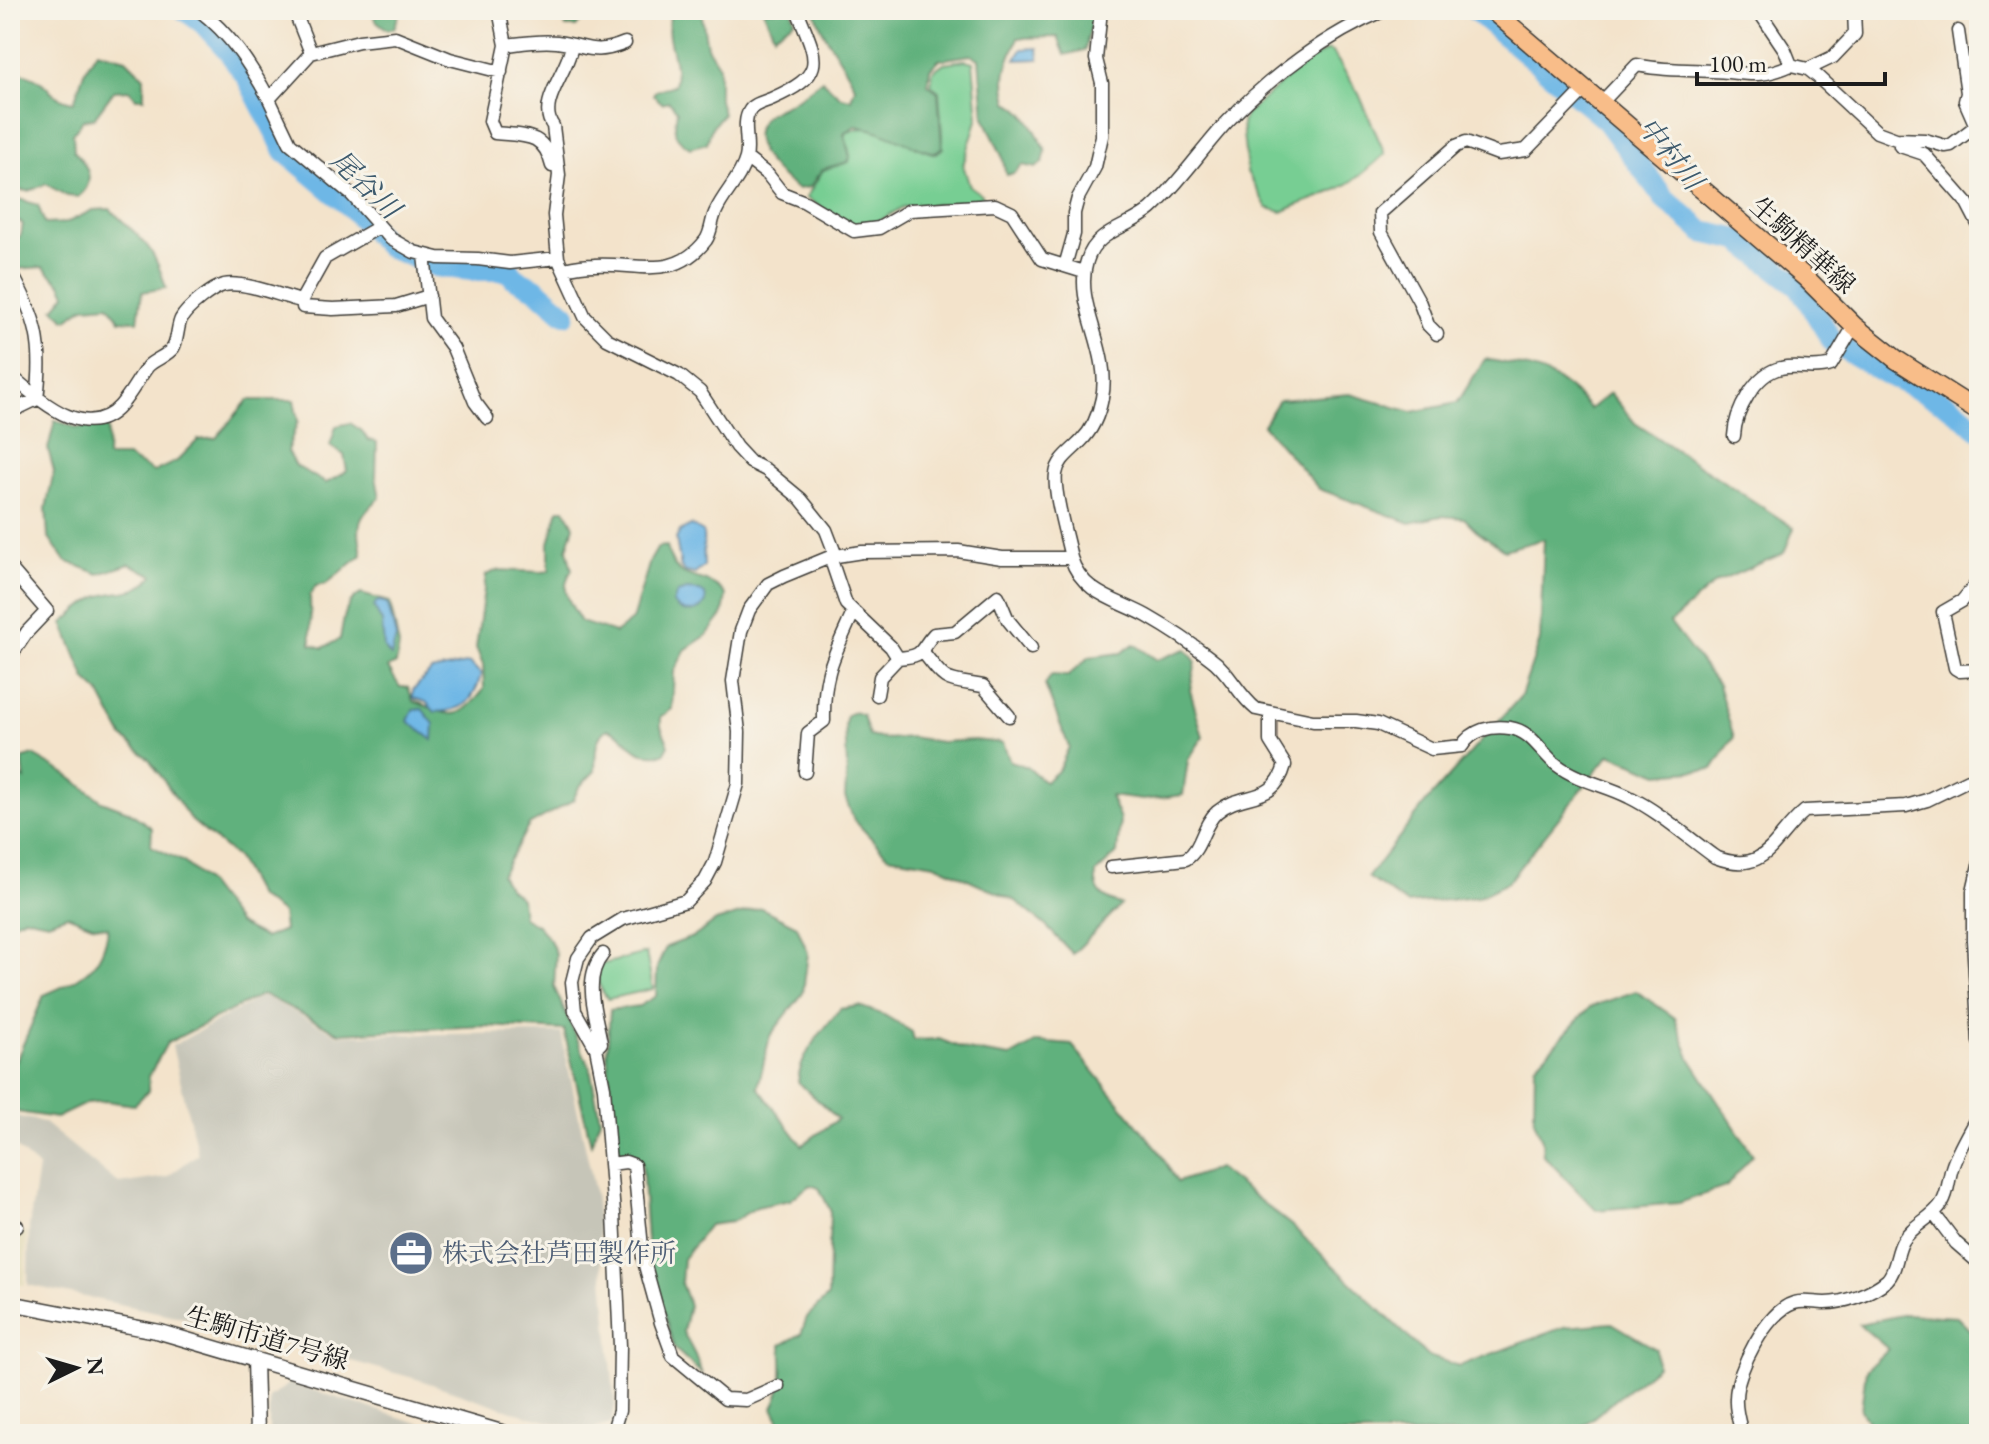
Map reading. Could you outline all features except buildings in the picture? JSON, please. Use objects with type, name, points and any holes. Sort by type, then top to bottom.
[{"type":"main road","name":"生駒精華線","points":[[1492,10],[1806,278],[1854,326],[1897,360],[1979,412]]},
{"type":"street","points":[[199,10],[235,44],[269,99],[290,143],[352,195],[391,239],[424,255],[438,258],[660,268],[676,264],[708,237],[715,211],[729,193],[746,158],[749,111],[755,105],[796,88],[808,77],[815,64],[797,10]]},
{"type":"street","points":[[294,10],[311,53]]},
{"type":"street","points":[[499,10],[506,45],[491,127],[495,133],[541,141],[547,148],[558,185]]},
{"type":"street","points":[[1065,266],[1074,234],[1078,198],[1095,167],[1102,136],[1102,83],[1096,59],[1101,10]]},
{"type":"street","points":[[1385,10],[1363,19],[1315,50],[1243,106],[1149,211],[1108,233],[1095,245],[1088,258],[1084,272],[1085,298],[1102,358],[1104,390],[1092,427],[1066,455],[1055,475],[1074,569],[1086,585],[1117,604],[1147,616],[1212,659],[1248,703],[1270,713],[1313,721],[1378,724],[1432,749],[1462,746],[1469,735],[1480,730],[1508,727],[1520,731],[1537,744],[1555,764],[1578,778],[1631,798],[1715,857],[1727,862],[1755,860],[1770,852],[1795,819],[1805,811],[1906,806],[1927,800],[1968,780],[1979,785]]},
{"type":"street","points":[[1758,10],[1785,50],[1791,65]]},
{"type":"street","points":[[1808,69],[1833,57],[1855,34],[1854,10]]},
{"type":"street","points":[[1877,132],[1896,139],[1925,140],[1945,146],[1978,127],[1965,101],[1967,93],[1958,31]]},
{"type":"street","points":[[269,99],[311,53],[359,41],[395,37],[450,59],[501,72]]},
{"type":"street","points":[[506,45],[535,42],[572,45],[585,50],[607,50],[625,43]]},
{"type":"street","points":[[572,45],[571,58],[548,101],[549,121],[553,126],[557,152],[558,185],[554,215],[561,264],[585,317],[595,330],[679,375],[700,392],[736,447],[750,462],[766,470],[807,507],[826,530],[840,590],[853,613],[876,632],[898,658]]},
{"type":"street","points":[[1601,103],[1637,65],[1657,70],[1712,71],[1749,76],[1779,71],[1791,65],[1808,69],[1887,141],[1924,154],[1967,203],[1979,226]]},
{"type":"street","points":[[1437,334],[1428,325],[1419,301],[1381,232],[1380,213],[1456,146],[1466,142],[1498,154],[1526,150],[1585,89]]},
{"type":"street","points":[[746,158],[768,175],[782,193],[805,202],[854,231],[879,228],[910,210],[995,205],[1012,213],[1042,259],[1084,272]]},
{"type":"street","points":[[10,375],[37,399],[66,417],[88,420],[110,415],[120,407],[149,364],[173,348],[182,317],[211,291],[224,285],[239,284],[301,301],[325,258],[379,227]]},
{"type":"street","points":[[424,255],[431,318],[453,348],[475,402],[487,418]]},
{"type":"street","points":[[10,270],[26,299],[38,334],[41,352],[37,399]]},
{"type":"street","points":[[303,307],[396,306],[429,296]]},
{"type":"street","points":[[1734,436],[1734,421],[1768,373],[1779,368],[1803,366],[1819,369],[1831,365],[1854,326]]},
{"type":"street","points":[[10,412],[37,399]]},
{"type":"street","points":[[612,1434],[619,1411],[620,1346],[604,1088],[596,1048],[575,1011],[572,982],[578,958],[592,938],[623,919],[686,901],[705,881],[715,862],[738,784],[739,732],[733,681],[741,631],[749,610],[768,584],[833,557],[862,552],[944,551],[1002,558],[1071,558]]},
{"type":"street","points":[[10,568],[47,611],[27,632],[10,657]]},
{"type":"street","points":[[1979,581],[1962,601],[1943,612],[1955,668],[1960,671],[1979,670]]},
{"type":"street","points":[[877,695],[880,677],[898,658],[923,652],[934,634],[955,632],[998,596],[1008,620],[1031,648]]},
{"type":"street","points":[[805,772],[808,733],[824,721],[828,669],[853,613]]},
{"type":"street","points":[[923,652],[948,681],[983,686],[1009,716]]},
{"type":"street","points":[[1111,867],[1186,859],[1193,854],[1209,820],[1218,811],[1273,789],[1280,782],[1285,765],[1270,741],[1270,713]]},
{"type":"street","points":[[1979,865],[1973,891],[1973,940],[1979,1042]]},
{"type":"street","points":[[596,1048],[601,1043],[591,983],[597,962],[603,954]]},
{"type":"street","points":[[1742,1434],[1735,1396],[1752,1349],[1781,1311],[1792,1303],[1841,1301],[1855,1297],[1887,1279],[1904,1240],[1912,1229],[1934,1214],[1949,1188],[1951,1170],[1979,1113]]},
{"type":"street","points":[[610,1164],[626,1162],[634,1165],[643,1258],[673,1356],[725,1399],[746,1400],[778,1386]]},
{"type":"street","points":[[1934,1214],[1956,1243],[1979,1263]]},
{"type":"street","name":"生駒市道7号線","points":[[10,1303],[160,1332],[508,1434]]},
{"type":"street","points":[[255,1360],[257,1434]]},
{"type":"shaded area","points":[[263,996],[338,1035],[561,1033],[595,1192],[615,1405],[611,1424],[587,1431],[527,1416],[417,1379],[219,1325],[28,1285],[29,1227],[38,1168],[16,1147],[15,1116],[43,1122],[119,1184],[167,1177],[198,1154],[172,1046]]},
{"type":"shaded area","points":[[10,1229],[27,1232],[25,1285],[10,1283]]},
{"type":"shaded area","points":[[290,1383],[456,1434],[269,1434],[269,1398]]},
{"type":"green space","points":[[372,10],[401,10],[394,28],[388,30],[375,20]]},
{"type":"green space","points":[[561,10],[591,10],[576,27],[566,27]]},
{"type":"green space","points":[[666,10],[701,10],[707,47],[719,66],[719,100],[723,114],[712,127],[707,143],[690,148],[675,132],[677,111],[669,101],[662,103],[653,95],[655,91],[674,85],[676,77],[668,26],[670,18]]},
{"type":"green space","points":[[763,10],[792,10],[795,20],[774,35]]},
{"type":"green space","points":[[815,10],[1095,10],[1085,50],[1065,55],[1058,37],[1018,38],[1011,55],[1005,76],[1008,102],[1026,116],[1046,151],[1043,162],[1036,168],[1022,165],[1014,173],[1006,175],[1002,156],[984,117],[979,59],[971,55],[939,60],[930,69],[928,84],[938,92],[942,147],[935,153],[855,126],[844,134],[850,157],[848,162],[826,168],[810,187],[797,189],[763,155],[756,134],[759,124],[768,114],[795,100],[822,80],[841,97],[851,99],[855,87],[818,21]]},
{"type":"green space","points":[[10,44],[21,73],[38,80],[65,100],[74,102],[84,72],[97,51],[126,59],[144,77],[144,98],[136,98],[129,90],[114,91],[94,118],[83,120],[73,133],[74,151],[88,174],[84,192],[78,197],[67,196],[46,184],[29,191],[14,190],[13,197],[38,205],[45,224],[66,223],[93,210],[110,209],[138,236],[151,251],[166,288],[142,292],[138,321],[120,320],[109,305],[84,307],[66,320],[54,309],[66,294],[61,284],[43,267],[16,269],[10,258],[10,244],[21,235],[23,224],[10,220]]},
{"type":"green space","points":[[1328,50],[1359,94],[1385,154],[1358,177],[1333,191],[1282,212],[1267,208],[1247,172],[1242,123],[1246,114],[1304,63]]},
{"type":"green space","points":[[973,62],[978,117],[963,165],[970,186],[982,195],[984,201],[903,207],[871,226],[855,227],[806,198],[823,170],[849,162],[845,134],[856,129],[878,130],[936,154],[943,148],[939,91],[931,85],[933,71],[944,63]]},
{"type":"green space","points":[[1485,359],[1518,365],[1555,378],[1590,409],[1610,393],[1635,423],[1794,528],[1784,553],[1715,583],[1670,623],[1718,685],[1734,737],[1713,769],[1659,774],[1610,754],[1507,883],[1478,897],[1407,904],[1368,877],[1428,800],[1521,696],[1540,640],[1544,539],[1504,550],[1464,518],[1441,516],[1410,523],[1319,489],[1263,425],[1279,400],[1350,394],[1412,412],[1457,403]]},
{"type":"green space","points":[[248,400],[294,400],[298,421],[287,451],[296,466],[326,483],[347,471],[344,455],[330,446],[336,426],[350,423],[362,431],[368,440],[377,442],[376,477],[380,498],[366,511],[360,523],[362,555],[326,584],[316,586],[310,595],[311,644],[323,648],[340,639],[348,608],[361,594],[390,602],[399,646],[396,664],[388,668],[400,687],[408,687],[413,701],[452,714],[466,708],[484,689],[483,665],[476,648],[486,575],[498,570],[549,571],[549,543],[559,509],[565,509],[574,526],[567,549],[572,570],[566,590],[581,622],[615,633],[632,620],[650,561],[658,547],[667,546],[671,559],[684,573],[709,582],[726,595],[723,614],[707,635],[685,650],[674,672],[672,709],[661,717],[661,727],[669,745],[664,754],[643,753],[617,733],[608,729],[603,732],[596,747],[595,771],[579,787],[573,800],[529,825],[501,875],[509,888],[521,898],[523,917],[537,925],[550,940],[556,954],[554,987],[590,1068],[600,1119],[591,1144],[564,1030],[485,1026],[339,1033],[263,994],[167,1043],[149,1076],[148,1091],[134,1105],[106,1101],[87,1103],[56,1118],[10,1111],[10,1065],[16,1061],[44,995],[88,971],[101,953],[108,927],[92,925],[67,915],[48,922],[24,917],[11,924],[10,939],[10,769],[25,779],[22,759],[33,755],[66,774],[102,801],[128,811],[152,828],[151,846],[184,862],[206,882],[238,924],[265,938],[284,930],[282,913],[258,897],[237,858],[191,820],[149,759],[123,737],[99,692],[86,680],[63,623],[94,599],[133,590],[153,575],[130,564],[99,574],[65,561],[48,536],[46,508],[54,471],[48,449],[55,420],[77,428],[108,424],[107,457],[127,457],[154,472],[177,461],[198,440],[216,438]]},
{"type":"green space","points":[[1134,644],[1157,660],[1186,649],[1196,662],[1190,690],[1203,737],[1188,760],[1183,795],[1143,800],[1110,796],[1120,820],[1117,853],[1096,873],[1096,880],[1101,894],[1121,905],[1073,954],[1016,901],[935,864],[888,856],[854,820],[845,797],[847,715],[854,712],[863,715],[869,736],[885,739],[911,737],[941,742],[974,740],[1003,743],[1010,761],[1027,767],[1045,782],[1058,771],[1069,747],[1045,685],[1051,675],[1068,676],[1089,657],[1121,653]]},
{"type":"green space","points":[[761,908],[797,926],[808,953],[803,993],[770,1036],[758,1087],[802,1145],[838,1119],[798,1082],[808,1052],[840,1009],[859,1006],[884,1015],[912,1032],[914,1040],[939,1039],[967,1050],[1010,1057],[1037,1042],[1072,1045],[1159,1151],[1177,1182],[1218,1168],[1291,1225],[1428,1356],[1459,1366],[1564,1327],[1612,1323],[1656,1349],[1657,1366],[1573,1434],[786,1434],[773,1408],[781,1385],[781,1345],[801,1334],[807,1317],[828,1296],[830,1210],[819,1188],[810,1185],[790,1200],[757,1207],[732,1222],[709,1225],[683,1259],[681,1283],[689,1305],[683,1332],[702,1374],[674,1348],[648,1257],[642,1163],[618,1151],[607,1055],[610,1010],[639,1006],[656,996],[657,967],[666,947],[695,936],[716,921]]},
{"type":"green space","points":[[646,953],[653,989],[608,999],[599,983],[599,965]]},
{"type":"green space","points":[[1636,991],[1675,1018],[1690,1058],[1753,1155],[1726,1187],[1679,1203],[1596,1210],[1543,1155],[1542,1140],[1534,1120],[1535,1066],[1590,1007]]},
{"type":"green space","points":[[1906,1314],[1957,1317],[1979,1339],[1979,1434],[1876,1434],[1861,1410],[1866,1370],[1888,1349],[1859,1324]]},
{"type":"water","points":[[1038,48],[1039,59],[1016,60],[1022,49]]},
{"type":"water","points":[[691,525],[703,532],[704,566],[695,574],[681,568],[676,539],[680,531]]},
{"type":"water","points":[[687,590],[705,594],[706,602],[694,611],[681,610],[673,603],[677,593]]},
{"type":"water","points":[[376,602],[388,605],[396,637],[391,656],[384,648],[382,622],[374,607]]},
{"type":"water","points":[[470,663],[481,674],[475,692],[466,704],[453,710],[435,712],[426,702],[413,698],[413,690],[431,671]]},
{"type":"water","points":[[422,709],[434,724],[433,740],[408,721],[413,710]]},
{"type":"waterway","name":"尾谷川","points":[[185,10],[203,23],[247,77],[285,151],[351,207],[387,246],[435,266],[510,270],[514,278],[535,288],[565,314]]},
{"type":"waterway","name":"中村川","points":[[1475,10],[1606,120],[1664,198],[1703,232],[1739,240],[1799,286],[1833,342],[1890,376],[1947,404],[1979,429]]},
{"type":"place","name":"株式会社芦田製作所","points":[[411,1253]]}]
